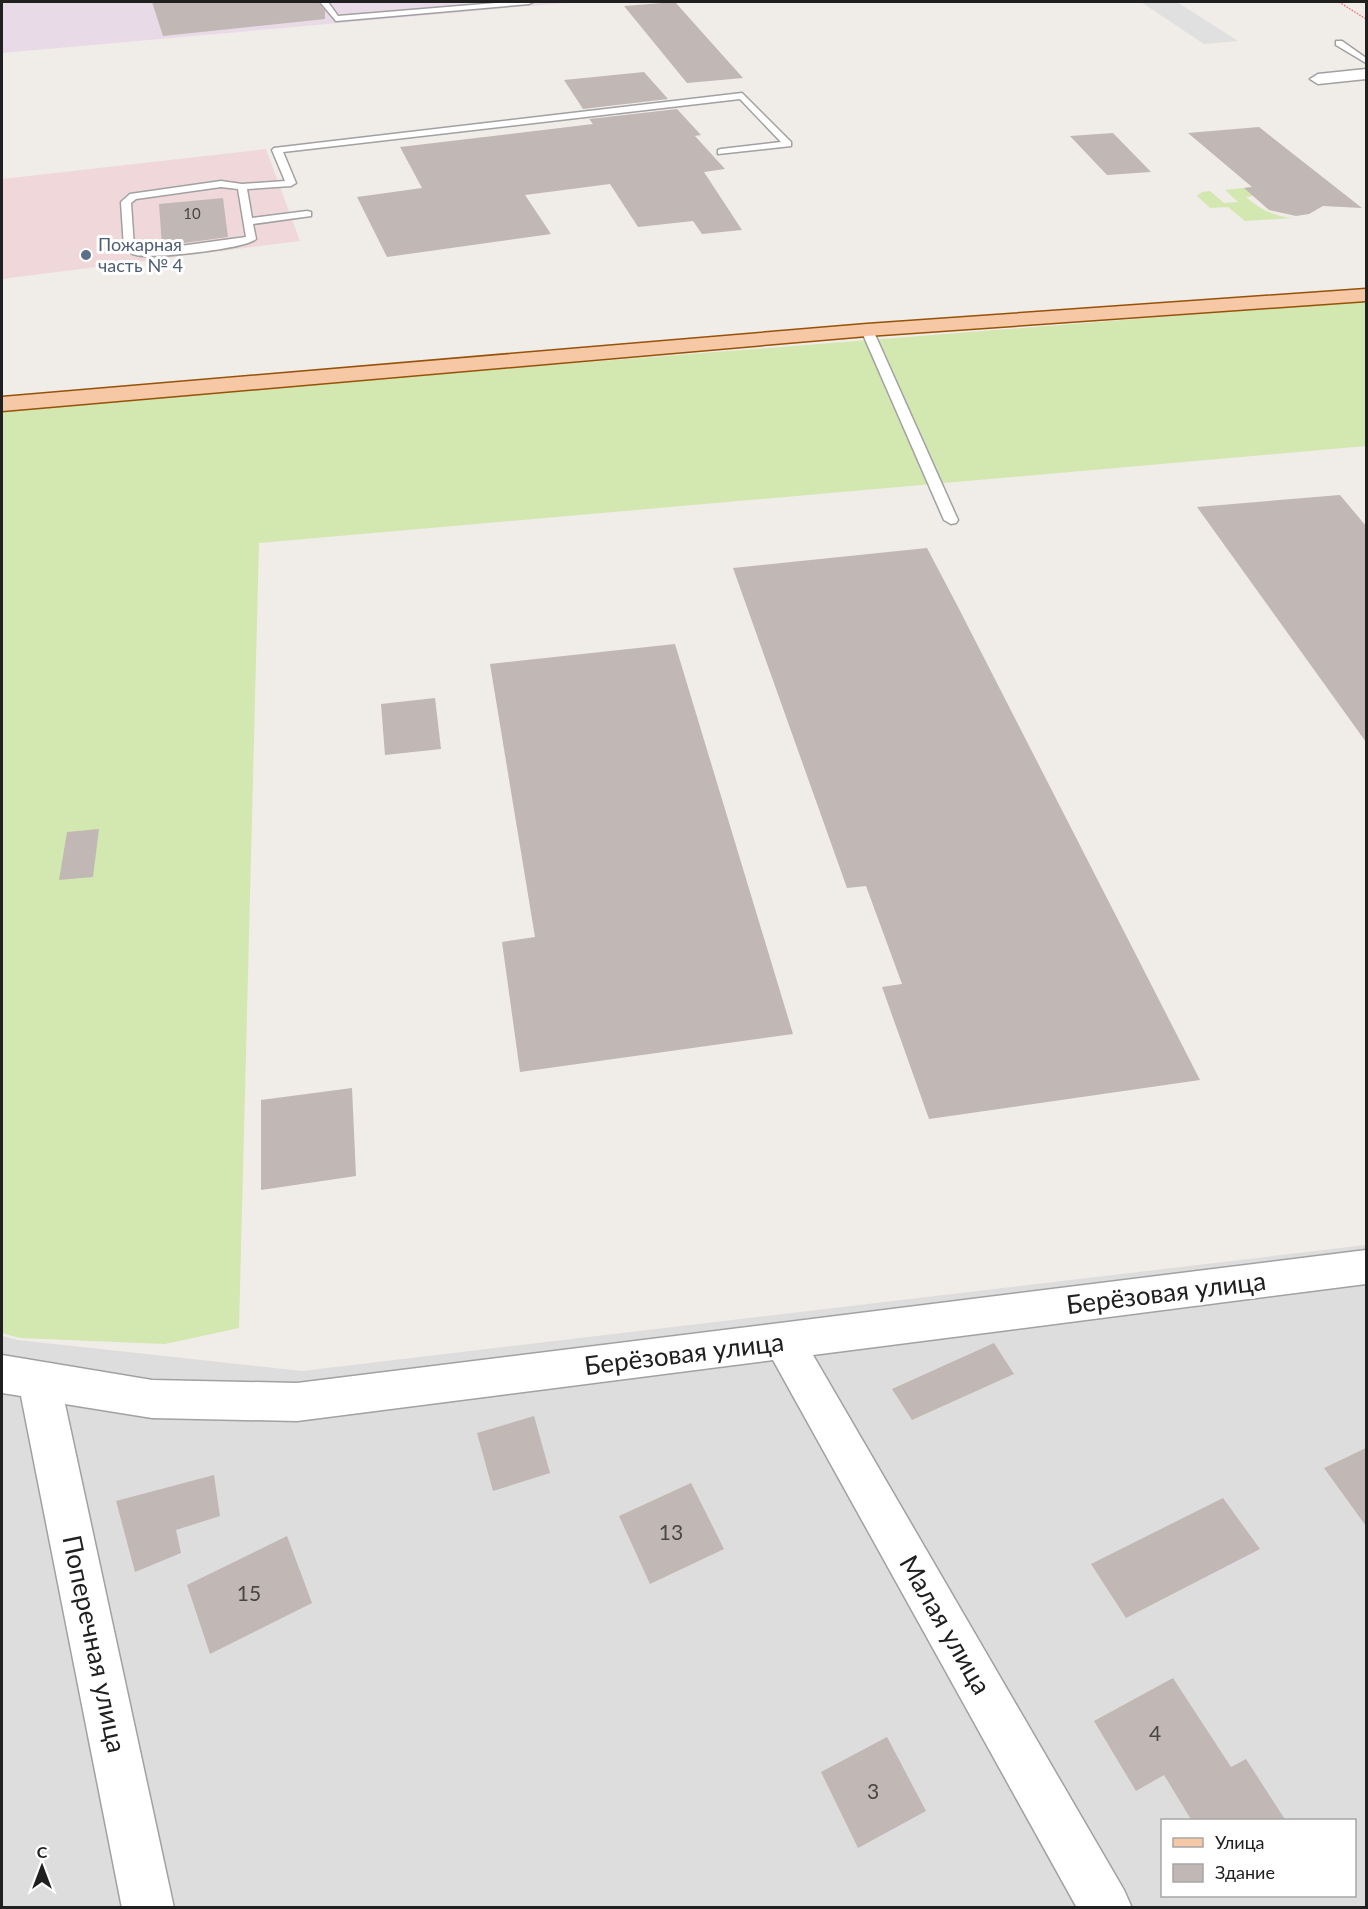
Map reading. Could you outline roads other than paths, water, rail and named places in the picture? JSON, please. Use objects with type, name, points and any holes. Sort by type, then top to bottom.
[{"type":"main road","points":[[2,388],[357,358],[1366,282]]},
{"type":"main road","points":[[2,404],[867,330],[1366,295]]},
{"type":"street","points":[[1318,79],[1366,74]]},
{"type":"street","name":"Берёзовая улица","points":[[20,1377],[153,1399],[297,1402],[1366,1268]]},
{"type":"street","name":"Малая улица","points":[[784,1342],[1106,1908]]},
{"type":"street","name":"Поперечная улица","points":[[20,1377],[148,1908]]},
{"type":"lane","points":[[324,2],[336,19],[529,2]]},
{"type":"lane","points":[[1340,43],[1366,61]]},
{"type":"lane","points":[[242,187],[251,238],[240,243],[151,253],[137,252],[129,248],[126,202],[133,196],[220,184],[242,187],[291,183],[277,150],[742,96],[788,144],[721,152]]},
{"type":"lane","points":[[249,221],[307,214]]},
{"type":"lane","points":[[867,330],[951,520]]},
{"type":"place","name":"Пожарная часть № 4","points":[[86,255]]}]
